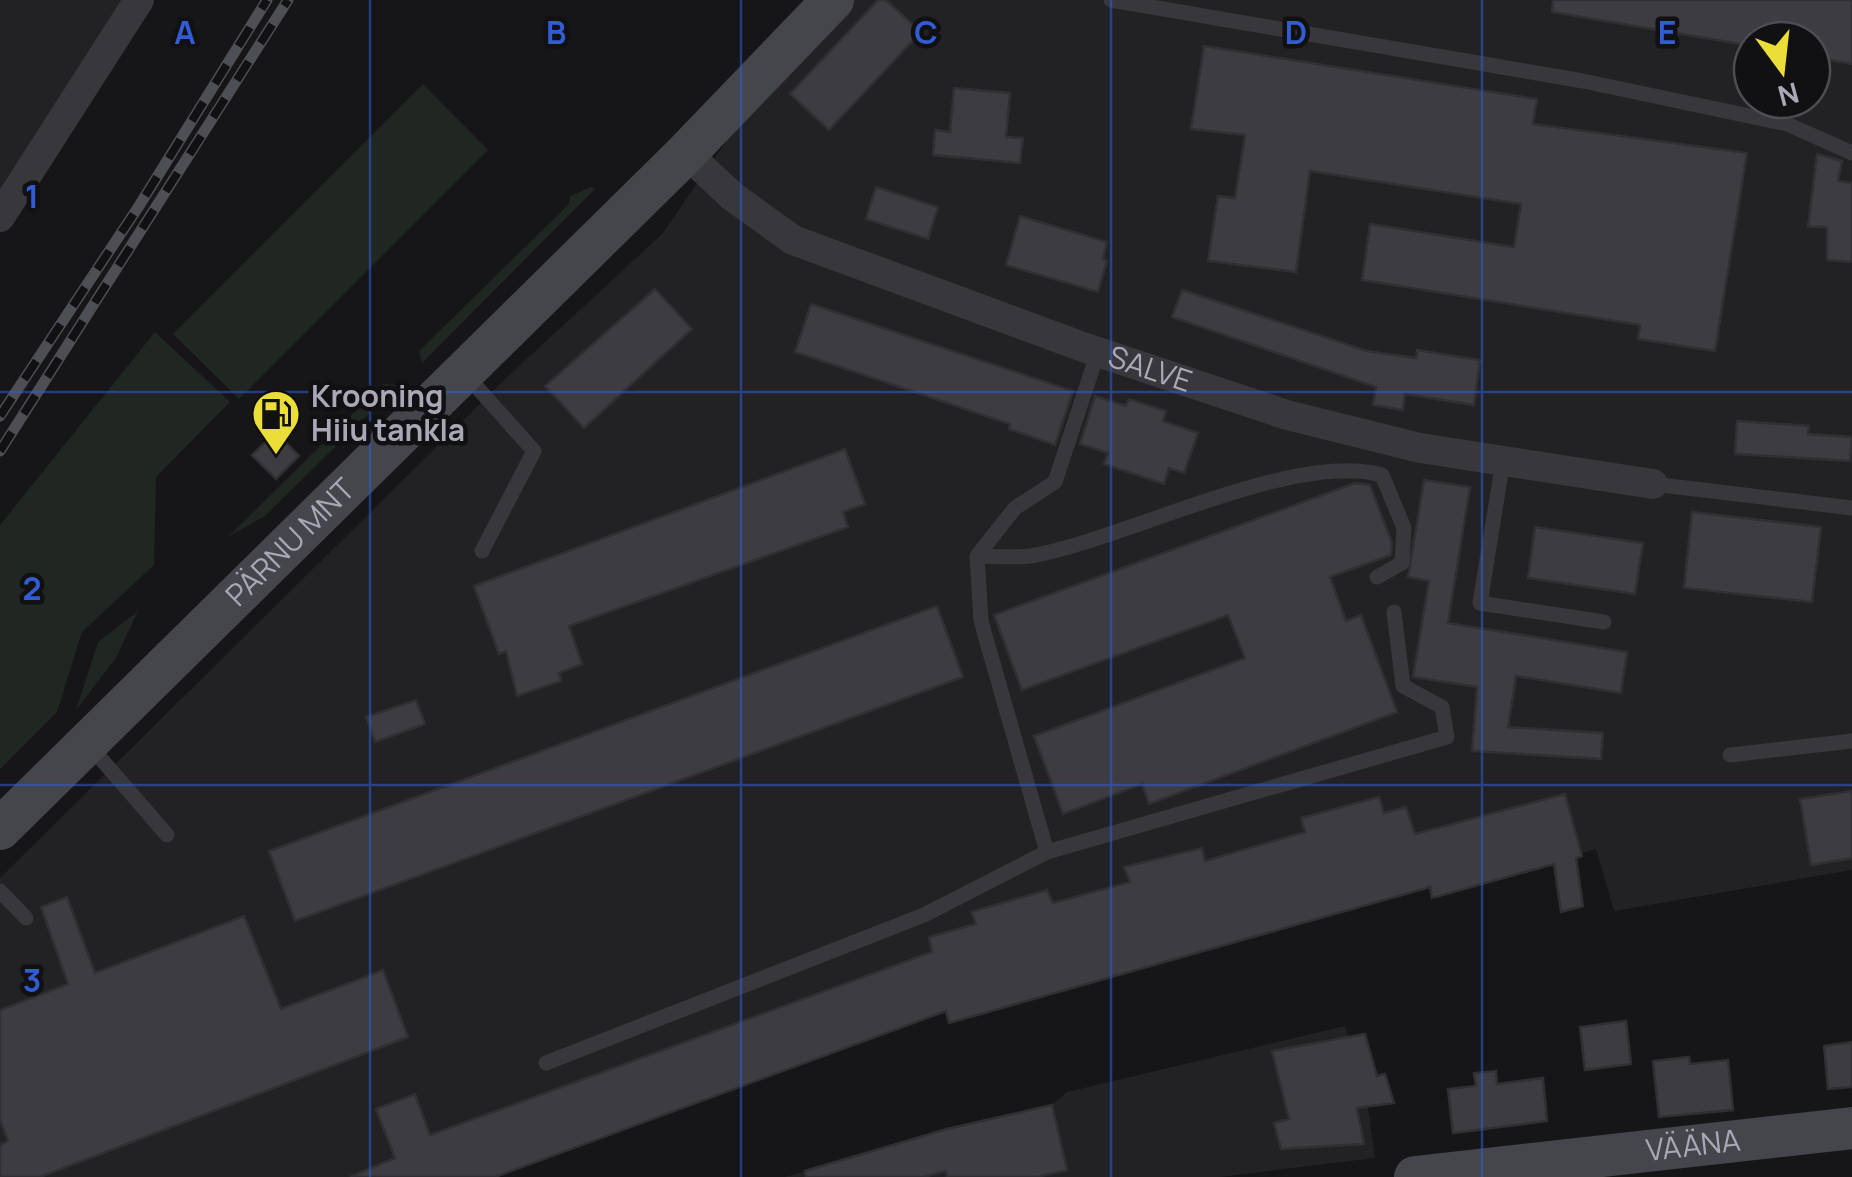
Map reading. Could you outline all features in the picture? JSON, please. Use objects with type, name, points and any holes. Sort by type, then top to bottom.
[{"type":"main road","name":"PÄRNU MNT","points":[[0,830],[686,153],[833,0]]},
{"type":"main road","name":"VÄÄNA","points":[[1415,1177],[1586,1166],[1852,1128]]},
{"type":"street","points":[[0,218],[140,0]]},
{"type":"street","name":"SALVE","points":[[686,153],[732,196],[792,240],[1098,352],[1288,415],[1420,448],[1653,484]]},
{"type":"lane","points":[[1111,0],[1601,85],[1787,124],[1852,153]]},
{"type":"lane","points":[[1047,852],[981,621],[977,556],[1016,508],[1055,482],[1098,352]]},
{"type":"lane","points":[[464,372],[534,451],[482,551]]},
{"type":"lane","points":[[1503,461],[1480,603],[1604,622]]},
{"type":"lane","points":[[977,556],[1030,556],[1260,486],[1357,468],[1382,475],[1404,528],[1402,563],[1377,577]]},
{"type":"lane","points":[[1653,484],[1852,508]]},
{"type":"lane","points":[[546,1063],[924,915],[1047,852],[1447,737],[1442,707],[1403,686],[1394,612]]},
{"type":"lane","points":[[1730,755],[1852,742]]},
{"type":"lane","points":[[87,744],[168,835]]},
{"type":"lane","points":[[0,891],[26,918]]},
{"type":"shaded area","points":[[0,0],[126,0],[0,202]]},
{"type":"shaded area","points":[[833,0],[1852,0],[1852,870],[1614,911],[1596,849],[1432,898],[1429,887],[949,1023],[945,1011],[495,1177],[0,1177],[0,878],[504,380],[662,234],[802,32]]},
{"type":"shaded area","points":[[423,84],[488,150],[239,399],[173,334]]},
{"type":"shaded area","points":[[591,187],[595,189],[422,363],[419,351],[569,204],[570,196]]},
{"type":"shaded area","points":[[155,332],[230,402],[156,477],[154,565],[82,632],[57,712],[0,769],[0,525]]},
{"type":"shaded area","points":[[383,384],[398,385],[265,516],[228,537]]},
{"type":"shaded area","points":[[138,611],[116,658],[76,710],[98,642]]},
{"type":"shaded area","points":[[1345,1026],[1368,1107],[1375,1158],[1220,1177],[785,1177],[947,1129],[1052,1105],[1067,1092]]},
{"type":"building","points":[[878,0],[886,0],[921,32],[829,130],[790,94]]},
{"type":"building","points":[[1553,0],[1852,0],[1852,64],[1832,60],[1832,20],[1732,20],[1732,43],[1552,12]]},
{"type":"building","points":[[1204,46],[1537,99],[1533,124],[1747,153],[1715,351],[1638,339],[1640,325],[1362,280],[1370,224],[1514,247],[1521,204],[1310,171],[1296,272],[1208,261],[1218,196],[1235,198],[1245,135],[1191,129]]},
{"type":"building","points":[[954,88],[1010,93],[1006,137],[1023,138],[1020,163],[933,155],[935,130],[950,132]]},
{"type":"building","points":[[1817,154],[1842,161],[1838,181],[1852,183],[1852,262],[1827,260],[1827,227],[1808,227]]},
{"type":"building","points":[[876,187],[938,207],[928,239],[866,219]]},
{"type":"building","points":[[1020,216],[1107,242],[1103,259],[1107,261],[1098,292],[1006,265]]},
{"type":"building","points":[[655,289],[692,329],[584,428],[545,386]]},
{"type":"building","points":[[1182,290],[1367,351],[1416,358],[1417,350],[1480,360],[1474,405],[1405,394],[1403,410],[1373,405],[1376,387],[1172,317]]},
{"type":"building","points":[[811,304],[1073,391],[1055,445],[1009,429],[1010,424],[795,352]]},
{"type":"building","points":[[1095,396],[1126,406],[1129,399],[1166,411],[1163,421],[1198,433],[1184,473],[1169,468],[1164,484],[1104,464],[1108,453],[1080,444]]},
{"type":"building","points":[[1737,421],[1809,426],[1808,434],[1852,437],[1850,461],[1735,454]]},
{"type":"building","name":"Krooning Hiiu tankla","points":[[276,432],[299,456],[276,479],[252,455]]},
{"type":"building","points":[[845,449],[865,504],[843,512],[848,527],[569,626],[582,664],[559,673],[561,681],[517,696],[506,651],[499,654],[474,586]]},
{"type":"building","points":[[1424,480],[1470,487],[1448,623],[1627,652],[1621,693],[1516,676],[1508,727],[1603,733],[1601,759],[1472,751],[1477,687],[1413,677],[1429,581],[1408,577]]},
{"type":"building","points":[[1355,483],[1370,485],[1392,543],[1391,555],[1330,577],[1346,621],[1361,615],[1397,712],[1149,804],[1142,784],[1063,814],[1034,736],[1245,658],[1228,615],[1022,690],[994,615]]},
{"type":"building","points":[[1692,512],[1821,527],[1812,602],[1684,588]]},
{"type":"building","points":[[1535,527],[1643,543],[1635,594],[1528,578]]},
{"type":"building","points":[[937,606],[963,677],[295,921],[269,851]]},
{"type":"building","points":[[416,700],[425,724],[375,742],[366,717]]},
{"type":"building","points":[[1852,791],[1852,858],[1811,865],[1800,799]]},
{"type":"building","points":[[1565,794],[1582,856],[1576,858],[1583,906],[1561,912],[1554,864],[1432,898],[1430,887],[949,1023],[946,1011],[495,1177],[350,1177],[395,1158],[376,1109],[415,1094],[430,1135],[932,952],[929,937],[976,924],[971,912],[1047,890],[1053,903],[1130,882],[1124,867],[1202,848],[1205,861],[1305,832],[1301,818],[1379,797],[1384,813],[1406,807],[1415,834]]},
{"type":"building","points":[[67,897],[95,973],[244,916],[281,1009],[383,970],[408,1037],[40,1177],[0,1177],[0,1145],[8,1141],[0,1120],[0,1010],[68,984],[41,907]]},
{"type":"building","points":[[1626,1021],[1631,1064],[1585,1070],[1580,1027]]},
{"type":"building","points":[[1365,1034],[1377,1076],[1385,1074],[1394,1103],[1357,1108],[1364,1144],[1281,1149],[1274,1123],[1289,1119],[1272,1051]]},
{"type":"building","points":[[1852,1042],[1852,1087],[1828,1089],[1824,1046]]},
{"type":"building","points":[[1689,1057],[1690,1064],[1728,1060],[1733,1110],[1659,1117],[1653,1061]]},
{"type":"building","points":[[1496,1071],[1497,1084],[1543,1078],[1547,1121],[1453,1133],[1448,1089],[1476,1086],[1474,1073]]},
{"type":"building","points":[[1052,1105],[1067,1170],[1037,1177],[947,1177],[946,1171],[924,1177],[806,1177],[805,1171],[947,1129]]},
{"type":"railway","points":[[0,416],[139,206],[267,0]]},
{"type":"railway","points":[[0,451],[288,0]]},
{"type":"place","name":"Krooning Hiiu tankla","points":[[276,456]]}]
